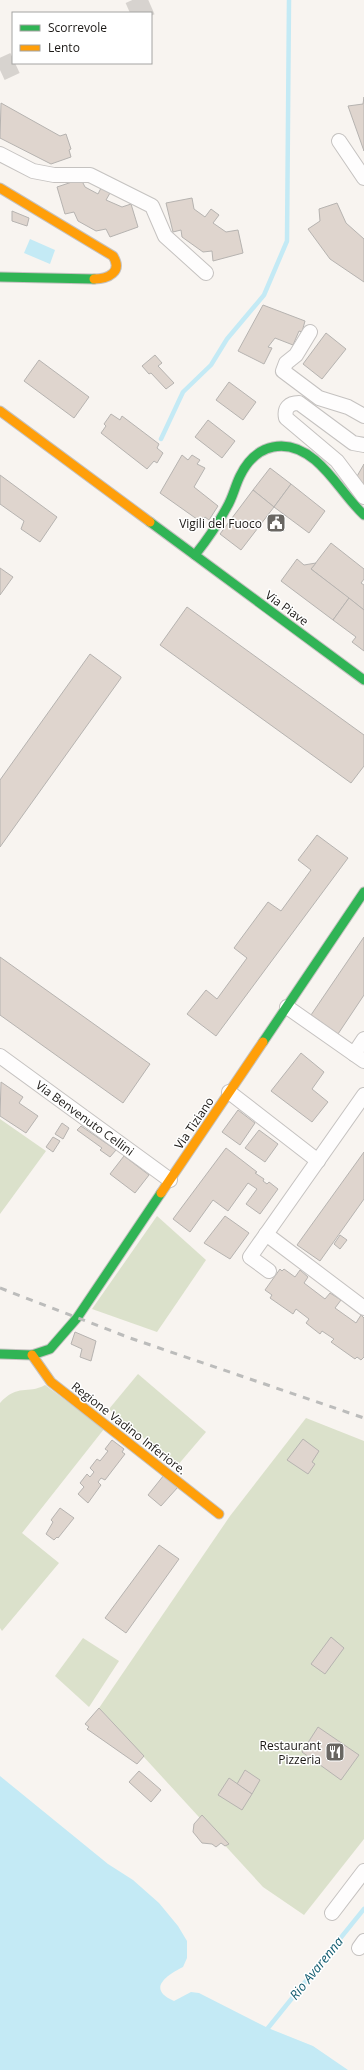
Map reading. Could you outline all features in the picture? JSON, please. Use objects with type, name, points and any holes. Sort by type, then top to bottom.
[{"type":"street","points":[[339,141],[364,178]]},
{"type":"street","points":[[0,154],[33,171],[54,175],[90,175],[152,206],[165,236],[206,273]]},
{"type":"street","points":[[0,188],[109,252],[116,259],[117,263],[115,273],[102,279],[0,277]]},
{"type":"street","points":[[310,332],[296,355],[286,363],[283,371],[319,398],[348,407],[364,416]]},
{"type":"street","points":[[364,445],[353,443],[299,403],[292,403],[287,407],[285,414],[286,418],[337,461],[364,497]]},
{"type":"street","name":"Via Piave","points":[[0,411],[364,680]]},
{"type":"street","points":[[196,555],[229,504],[243,470],[260,450],[274,445],[283,446],[298,451],[314,459],[335,481],[354,506],[364,515]]},
{"type":"street","name":"Via Tiziano","points":[[32,1355],[50,1348],[77,1318],[364,892]]},
{"type":"street","points":[[287,1007],[359,1058],[364,1039]]},
{"type":"street","name":"Via Benvenuto Cellini","points":[[0,1056],[170,1180]]},
{"type":"street","points":[[229,1092],[318,1161]]},
{"type":"street","points":[[268,1271],[250,1257],[364,1095]]},
{"type":"street","points":[[266,1234],[364,1308]]},
{"type":"street","points":[[0,1354],[32,1355]]},
{"type":"street","name":"Regione Vadino Inferiore.","points":[[32,1355],[51,1382],[219,1514]]},
{"type":"street","points":[[332,1913],[364,1871]]},
{"type":"green space","points":[[0,1119],[46,1151],[0,1214]]},
{"type":"green space","points":[[157,1216],[206,1260],[157,1332],[92,1309]]},
{"type":"green space","points":[[138,1374],[206,1432],[177,1466],[109,1409]]},
{"type":"green space","points":[[45,1385],[104,1429],[22,1533],[59,1563],[2,1631],[0,1628],[0,1403],[6,1397],[17,1391],[39,1388]]},
{"type":"green space","points":[[306,1418],[364,1441],[364,1839],[304,1915],[263,1887],[99,1708],[230,1516]]},
{"type":"green space","points":[[83,1638],[119,1661],[89,1707],[55,1676]]},
{"type":"water","points":[[30,239],[55,250],[50,264],[24,253]]},
{"type":"water","points":[[0,1776],[108,1864],[133,1880],[159,1903],[178,1926],[187,1941],[187,1958],[183,1967],[171,1974],[162,1982],[160,1987],[161,1992],[174,2001],[191,1992],[199,1993],[268,2028],[313,2046],[348,2070],[0,2070]]},
{"type":"building","points":[[364,97],[364,151],[348,106],[363,104]]},
{"type":"building","points":[[1,103],[60,136],[66,134],[71,149],[69,150],[71,157],[51,164],[0,138]]},
{"type":"building","points":[[81,179],[85,187],[98,194],[101,188],[110,193],[106,200],[122,207],[131,204],[138,227],[110,237],[106,229],[96,231],[78,221],[74,212],[65,214],[57,187]]},
{"type":"building","points":[[192,198],[194,209],[205,217],[211,209],[219,215],[213,223],[226,232],[238,230],[243,253],[213,261],[212,251],[203,252],[182,237],[181,230],[173,232],[166,203]]},
{"type":"building","points":[[337,203],[346,223],[364,239],[364,282],[330,259],[308,229],[320,221],[319,209]]},
{"type":"building","points":[[12,211],[29,218],[27,226],[12,221]]},
{"type":"building","points":[[263,305],[305,321],[302,332],[299,331],[293,345],[275,338],[268,347],[272,348],[264,364],[238,351]]},
{"type":"building","points":[[326,333],[346,349],[322,379],[303,364]]},
{"type":"building","points":[[155,355],[162,363],[158,366],[174,383],[166,389],[142,366]]},
{"type":"building","points":[[39,360],[89,397],[74,418],[24,381]]},
{"type":"building","points":[[229,382],[256,402],[243,420],[216,400]]},
{"type":"building","points":[[111,414],[120,420],[122,416],[159,444],[157,448],[163,453],[157,463],[154,461],[147,469],[101,433],[106,426],[104,424]]},
{"type":"building","points":[[208,420],[235,441],[222,458],[195,437]]},
{"type":"building","points":[[182,455],[188,460],[192,455],[200,460],[197,464],[205,468],[194,487],[218,506],[209,520],[205,517],[201,522],[160,493]]},
{"type":"building","points":[[364,464],[364,488],[362,487],[363,484],[356,478]]},
{"type":"building","points":[[270,468],[291,484],[274,507],[253,490]]},
{"type":"building","points":[[0,475],[57,517],[40,542],[21,529],[24,521],[0,504]]},
{"type":"building","points":[[291,484],[325,511],[309,533],[274,507]]},
{"type":"building","points":[[253,490],[274,507],[241,550],[220,534]]},
{"type":"building","points":[[331,543],[364,569],[364,579],[361,583],[364,585],[364,610],[311,569]]},
{"type":"building","points":[[297,559],[304,565],[316,563],[311,569],[349,598],[333,620],[281,581]]},
{"type":"building","points":[[0,568],[13,577],[0,595]]},
{"type":"building","points":[[349,598],[364,610],[364,651],[352,642],[356,637],[333,620]]},
{"type":"building","points":[[187,607],[364,735],[364,766],[351,783],[160,645]]},
{"type":"building","points":[[90,654],[121,678],[0,847],[0,780]]},
{"type":"building","points":[[317,835],[348,858],[216,1036],[187,1014],[206,990],[217,999],[247,958],[234,948],[268,902],[281,911],[311,870],[298,860]]},
{"type":"building","points":[[364,937],[364,995],[338,1034],[311,1015]]},
{"type":"building","points":[[0,957],[150,1064],[123,1103],[0,1015]]},
{"type":"building","points":[[301,1053],[324,1072],[312,1089],[328,1102],[312,1122],[271,1091]]},
{"type":"building","points":[[1,1082],[23,1097],[19,1103],[38,1116],[26,1133],[0,1116]]},
{"type":"building","points":[[238,1110],[255,1123],[240,1145],[222,1132]]},
{"type":"building","points":[[62,1123],[69,1128],[63,1139],[55,1134]]},
{"type":"building","points":[[81,1126],[116,1150],[110,1157],[100,1150],[102,1148],[77,1130]]},
{"type":"building","points":[[259,1130],[278,1144],[265,1162],[245,1148]]},
{"type":"building","points":[[53,1137],[60,1141],[53,1152],[46,1147]]},
{"type":"building","points":[[226,1148],[257,1172],[255,1173],[264,1179],[263,1181],[267,1184],[269,1182],[278,1189],[260,1214],[246,1204],[257,1189],[248,1183],[228,1211],[213,1200],[190,1232],[173,1219]]},
{"type":"building","points":[[364,1152],[364,1199],[320,1261],[297,1245]]},
{"type":"building","points":[[124,1156],[149,1175],[135,1193],[110,1174]]},
{"type":"building","points":[[225,1216],[249,1233],[230,1259],[204,1243]]},
{"type":"building","points":[[340,1235],[347,1240],[340,1249],[334,1244]]},
{"type":"building","points":[[280,1269],[282,1271],[284,1269],[295,1277],[300,1270],[308,1277],[304,1283],[325,1299],[330,1293],[341,1300],[335,1308],[356,1323],[361,1315],[364,1318],[364,1357],[361,1360],[357,1357],[355,1359],[331,1342],[334,1339],[322,1331],[320,1334],[306,1323],[309,1319],[296,1309],[293,1314],[270,1298],[272,1295],[265,1290]]},
{"type":"building","points":[[75,1332],[96,1341],[91,1361],[80,1357],[82,1349],[71,1344]]},
{"type":"building","points":[[303,1439],[319,1451],[312,1462],[315,1464],[308,1474],[287,1460]]},
{"type":"building","points":[[112,1440],[124,1449],[122,1452],[125,1454],[105,1480],[101,1478],[98,1482],[101,1485],[88,1503],[78,1494],[84,1487],[80,1483],[87,1474],[90,1477],[94,1472],[90,1468],[97,1459],[100,1461],[108,1451],[105,1449]]},
{"type":"building","points":[[164,1475],[178,1487],[161,1506],[148,1495]]},
{"type":"building","points":[[60,1508],[74,1518],[58,1538],[57,1537],[54,1540],[46,1534],[53,1522],[51,1520]]},
{"type":"building","points":[[159,1545],[179,1559],[126,1633],[105,1618]]},
{"type":"building","points":[[331,1637],[344,1648],[325,1674],[311,1664]]},
{"type":"building","points":[[99,1708],[144,1756],[137,1764],[87,1729],[89,1727],[85,1724]]},
{"type":"building","points":[[318,1727],[359,1755],[341,1780],[302,1752]]},
{"type":"building","points":[[245,1770],[260,1780],[252,1794],[237,1784]]},
{"type":"building","points":[[139,1771],[161,1790],[151,1802],[129,1782]]},
{"type":"building","points":[[229,1778],[252,1794],[242,1810],[218,1795]]},
{"type":"building","points":[[202,1815],[229,1844],[225,1846],[221,1843],[216,1847],[212,1844],[202,1843],[193,1832],[194,1824]]},
{"type":"waterway","points":[[161,439],[183,392],[211,365],[227,339],[264,295],[287,241],[289,0]]},
{"type":"waterway","name":"Rio Avarenna","points":[[268,2028],[364,1909]]},
{"type":"tunnel","points":[[132,12],[160,0]]},
{"type":"tunnel","points":[[0,70],[13,64]]},
{"type":"railway","points":[[0,1288],[130,1338],[364,1418]]},
{"type":"traffic: fast","points":[[0,277],[94,279]]},
{"type":"traffic: fast","points":[[195,555],[224,513],[240,476],[247,465],[263,450],[273,447],[283,446],[294,448],[315,460],[322,466],[364,515]]},
{"type":"traffic: fast","points":[[150,522],[364,680]]},
{"type":"traffic: fast","points":[[263,1042],[364,892]]},
{"type":"traffic: fast","points":[[0,1354],[32,1355],[50,1349],[77,1318],[161,1193]]},
{"type":"traffic: slow","points":[[0,188],[113,256],[116,266],[112,274],[104,278],[94,279]]},
{"type":"traffic: slow","points":[[0,411],[150,522]]},
{"type":"traffic: slow","points":[[161,1193],[263,1042]]},
{"type":"traffic: slow","points":[[32,1355],[51,1382],[219,1514]]},
{"type":"place","name":"Vigili del Fuoco","points":[[276,523]]},
{"type":"place","name":"Restaurant Pizzeria","points":[[335,1752]]}]
